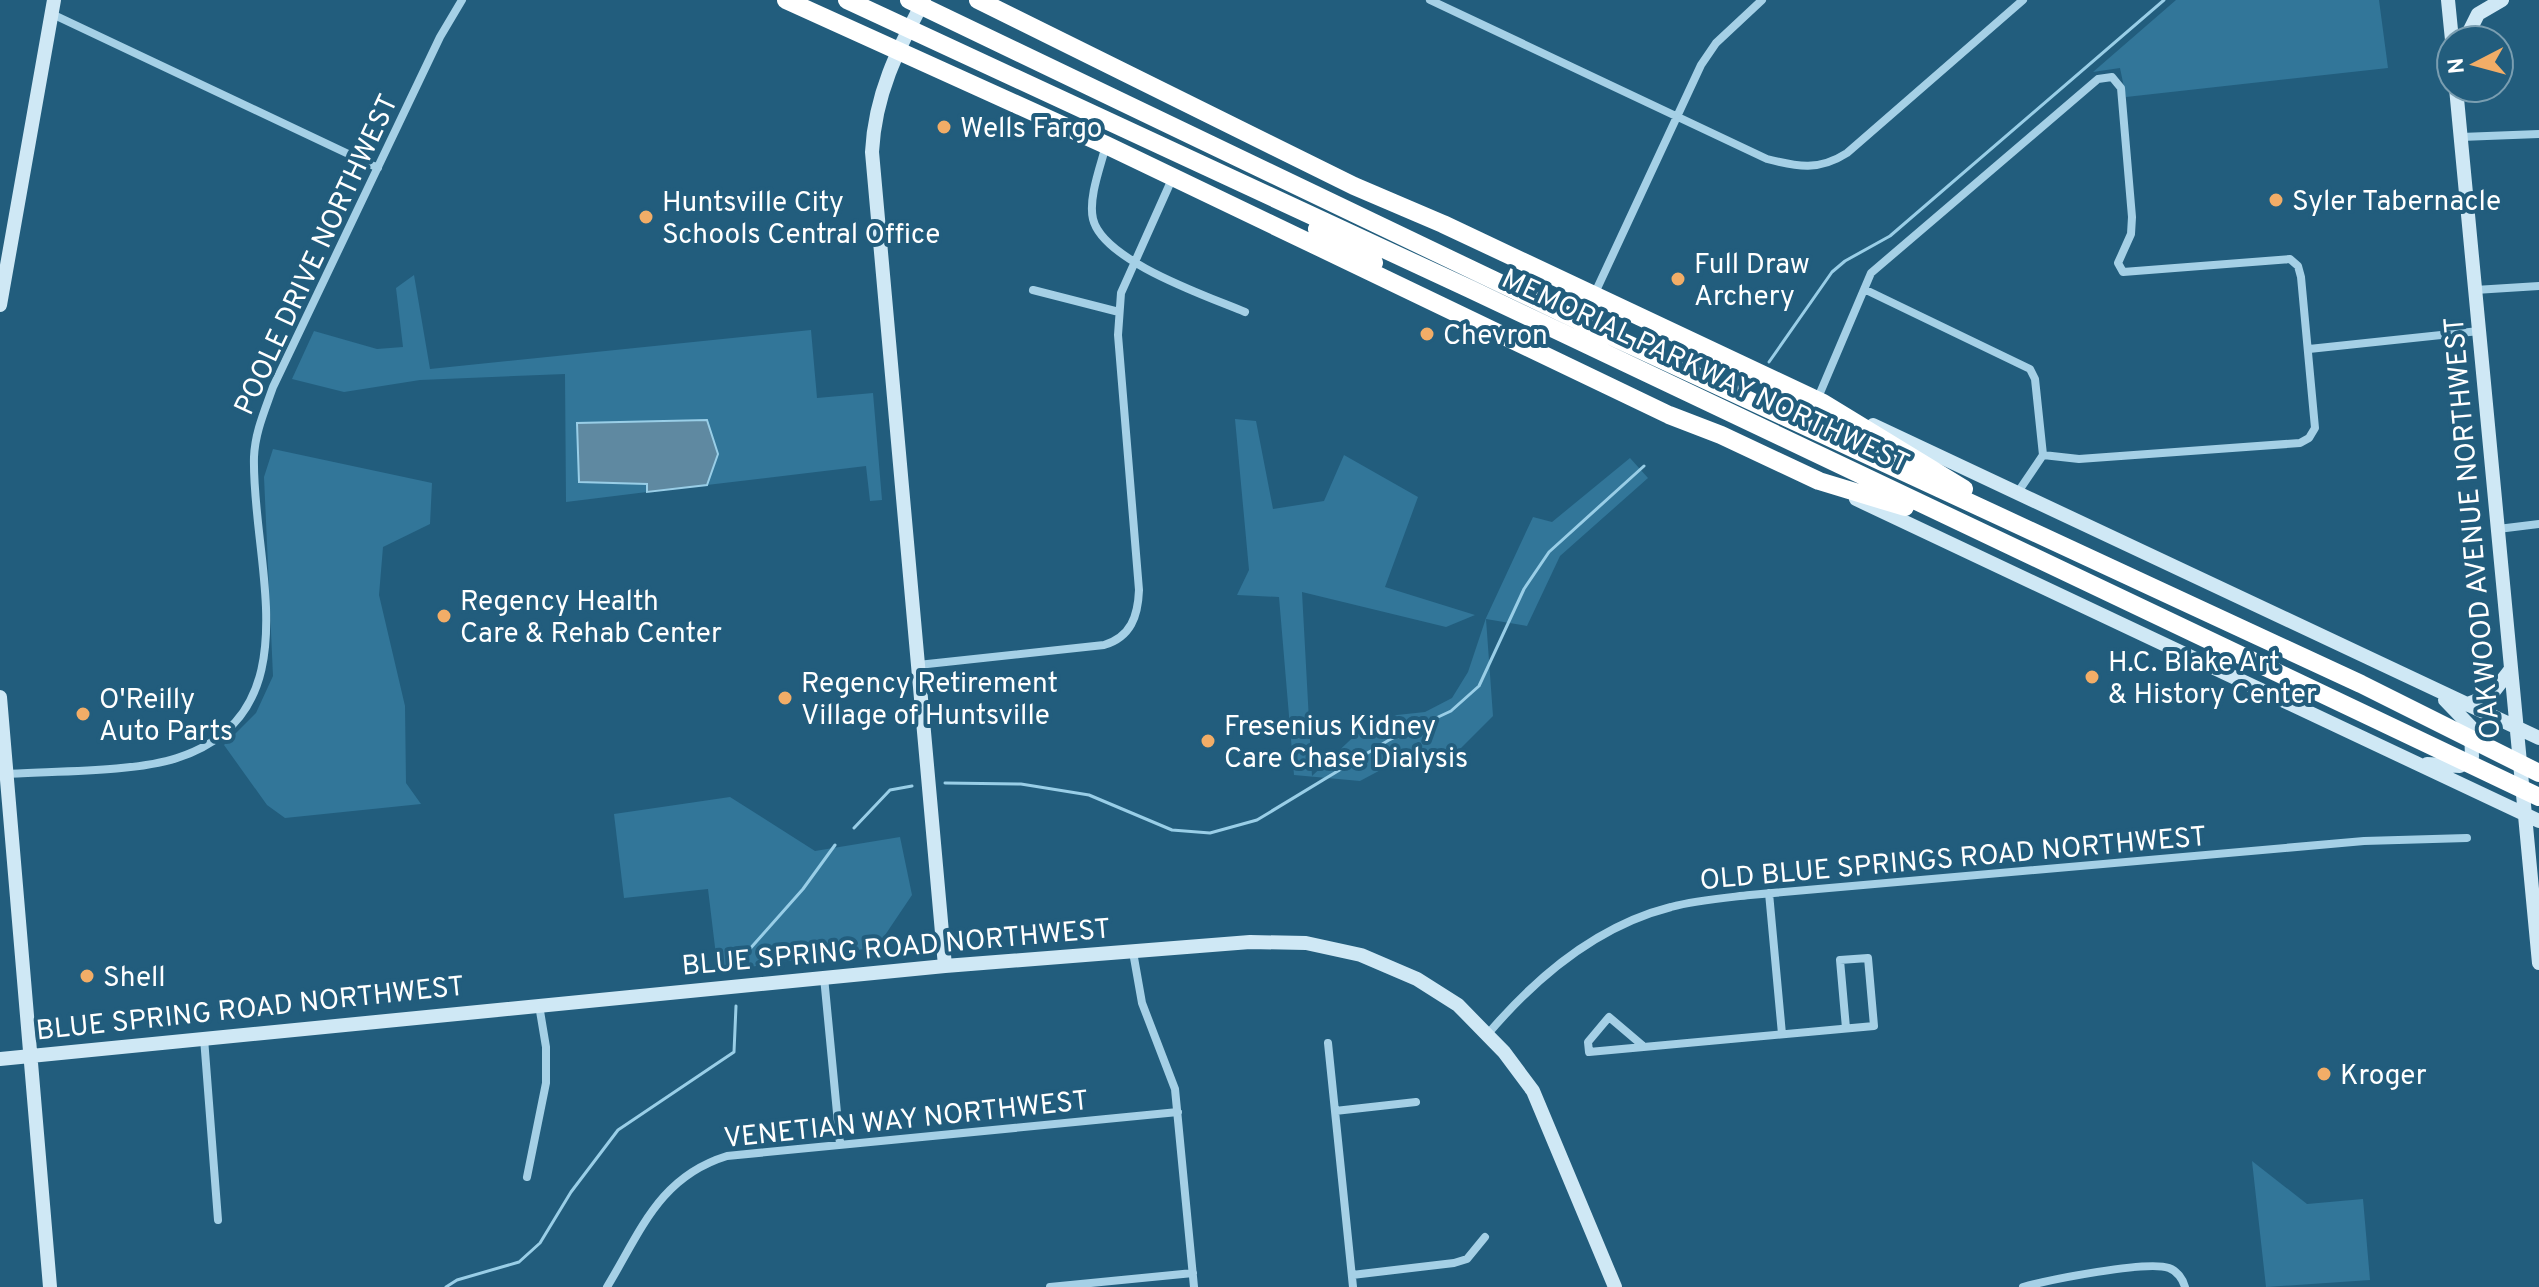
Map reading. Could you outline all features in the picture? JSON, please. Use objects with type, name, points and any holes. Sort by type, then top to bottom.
[{"type":"highway","points":[[786,0],[985,93],[1106,145],[1669,415],[1721,435],[1819,481],[1884,499],[2017,547]]},
{"type":"highway","name":"MEMORIAL PARKWAY NORTHWEST","points":[[847,0],[2017,547],[2539,797]]},
{"type":"highway","points":[[817,15],[853,9],[867,0]]},
{"type":"highway","name":"MEMORIAL PARKWAY NORTHWEST","points":[[909,0],[1602,332],[2361,684],[2539,773]]},
{"type":"highway","points":[[978,0],[1354,186],[1820,401],[2038,535]]},
{"type":"highway","points":[[985,93],[971,66],[968,48],[971,36],[983,24],[1018,19]]},
{"type":"highway","points":[[1276,199],[1299,219],[1391,273],[1417,294]]},
{"type":"street","name":"POOLE DRIVE NORTHWEST","points":[[7,774],[174,759],[215,739],[253,697],[266,662],[268,639],[255,509],[258,430],[273,387],[441,33],[462,0]]},
{"type":"street","points":[[924,0],[896,52],[878,96],[872,152],[945,966]]},
{"type":"street","points":[[1430,0],[1767,159],[1806,168],[1829,164],[1901,109],[2023,0]]},
{"type":"street","points":[[1594,295],[1676,117],[1716,43],[1762,0]]},
{"type":"street","points":[[2448,0],[2450,24]]},
{"type":"street","points":[[2473,24],[2478,14],[2502,0]]},
{"type":"street","points":[[0,305],[53,7],[378,168]]},
{"type":"street","points":[[2043,455],[2079,459],[2300,443],[2309,438],[2317,416],[2301,277],[2298,266],[2290,259],[2123,272],[2118,263],[2131,234],[2132,217],[2121,88],[2112,77],[2098,79],[1871,273],[1820,401],[2539,738]]},
{"type":"street","name":"OAKWOOD AVENUE NORTHWEST","points":[[2458,104],[2524,815],[2536,899],[2539,963]]},
{"type":"street","points":[[2461,137],[2539,134]]},
{"type":"street","points":[[1106,145],[1093,217],[1098,230],[1134,265],[1245,312]]},
{"type":"street","points":[[918,665],[1104,645],[1116,641],[1133,623],[1139,590],[1120,373],[1119,312],[1121,293],[1172,179]]},
{"type":"street","points":[[2475,290],[2539,286]]},
{"type":"street","points":[[1033,290],[1119,312]]},
{"type":"street","points":[[1866,290],[2030,369],[2035,379],[2043,455],[2018,492]]},
{"type":"street","points":[[2309,349],[2479,331]]},
{"type":"street","points":[[1819,481],[2539,821]]},
{"type":"street","points":[[2498,529],[2539,524]]},
{"type":"street","points":[[2465,705],[2491,695],[2511,668]]},
{"type":"street","points":[[2411,761],[2460,766],[2472,757],[2471,727],[2432,689]]},
{"type":"street","points":[[0,697],[50,1287]]},
{"type":"street","name":"OLD BLUE SPRINGS ROAD NORTHWEST","points":[[1487,1035],[1544,975],[1589,942],[1627,921],[1675,906],[1769,893],[2384,840],[2467,838]]},
{"type":"street","points":[[1769,893],[1782,1034]]},
{"type":"street","name":"BLUE SPRING ROAD NORTHWEST","points":[[0,1059],[945,966],[1272,941],[1333,947],[1388,966],[1439,991],[1487,1035],[1533,1091],[1614,1287]]},
{"type":"street","points":[[1133,952],[1135,978],[1170,1071],[1178,1112],[1194,1287]]},
{"type":"street","points":[[1642,1045],[1609,1017],[1588,1042],[1589,1052],[1874,1026],[1868,958],[1840,960],[1846,1028]]},
{"type":"street","points":[[824,977],[840,1144]]},
{"type":"street","points":[[527,1177],[546,1083],[546,1047],[539,1004]]},
{"type":"street","points":[[204,1038],[218,1220]]},
{"type":"street","points":[[1328,1043],[1353,1287]]},
{"type":"street","points":[[1335,1111],[1416,1102]]},
{"type":"street","name":"VENETIAN WAY NORTHWEST","points":[[608,1287],[662,1195],[696,1168],[739,1154],[1178,1112]]},
{"type":"street","points":[[1352,1275],[1454,1263],[1467,1259],[1485,1237]]},
{"type":"street","points":[[2023,1287],[2070,1275],[2160,1267],[2176,1273],[2185,1287]]},
{"type":"street","points":[[1050,1287],[1193,1273]]},
{"type":"shaded area","points":[[2176,0],[2379,0],[2388,68],[2126,97],[2120,68],[2093,72]]},
{"type":"shaded area","points":[[414,275],[430,369],[811,330],[817,398],[873,393],[882,500],[870,501],[866,466],[707,485],[718,454],[706,420],[577,423],[647,484],[647,492],[566,502],[565,374],[420,380],[344,392],[292,379],[314,331],[377,349],[403,347],[396,288]]},
{"type":"shaded area","points":[[1235,419],[1256,421],[1273,509],[1324,501],[1344,455],[1418,497],[1385,587],[1475,615],[1446,627],[1302,592],[1312,776],[1364,727],[1397,715],[1425,712],[1452,698],[1468,672],[1486,618],[1533,517],[1552,522],[1630,458],[1648,478],[1560,556],[1527,626],[1486,619],[1493,716],[1440,769],[1416,751],[1360,781],[1294,775],[1279,597],[1237,595],[1249,570]]},
{"type":"shaded area","points":[[707,420],[718,454],[707,485],[647,492],[647,484],[579,482],[577,423]]},
{"type":"shaded area","points":[[273,449],[432,483],[430,524],[383,547],[379,595],[405,706],[406,783],[421,804],[285,818],[267,805],[224,745],[256,713],[273,676],[264,477]]},
{"type":"shaded area","points":[[730,797],[815,851],[900,837],[912,895],[877,947],[718,972],[708,889],[624,898],[614,814]]},
{"type":"shaded area","points":[[2252,1161],[2307,1204],[2363,1199],[2370,1280],[2266,1287]]},
{"type":"waterway","points":[[1769,362],[1832,272],[1845,261],[1890,236],[2164,0]]},
{"type":"waterway","points":[[945,783],[1021,784],[1089,795],[1172,830],[1210,833],[1257,820],[1389,740],[1451,711],[1479,686],[1524,589],[1549,552],[1644,466]]},
{"type":"waterway","points":[[854,828],[890,790],[912,786]]},
{"type":"waterway","points":[[743,964],[748,951],[803,889],[835,845]]},
{"type":"waterway","points":[[446,1287],[457,1280],[519,1262],[540,1243],[571,1192],[618,1130],[734,1052],[736,1006]]},
{"type":"place","name":"Wells Fargo","points":[[944,127]]},
{"type":"place","name":"Syler Tabernacle","points":[[2276,200]]},
{"type":"place","name":"Huntsville City Schools Central Office","points":[[646,217]]},
{"type":"place","name":"Full Draw Archery","points":[[1678,279]]},
{"type":"place","name":"Chevron","points":[[1427,334]]},
{"type":"place","name":"Regency Health Care & Rehab Center","points":[[444,616]]},
{"type":"place","name":"H.C. Blake Art & History Center","points":[[2092,677]]},
{"type":"place","name":"Regency Retirement Village of Huntsville","points":[[785,698]]},
{"type":"place","name":"O'Reilly Auto Parts","points":[[83,714]]},
{"type":"place","name":"Fresenius Kidney Care Chase Dialysis","points":[[1208,741]]},
{"type":"place","name":"Shell","points":[[87,976]]},
{"type":"place","name":"Kroger","points":[[2324,1074]]}]
